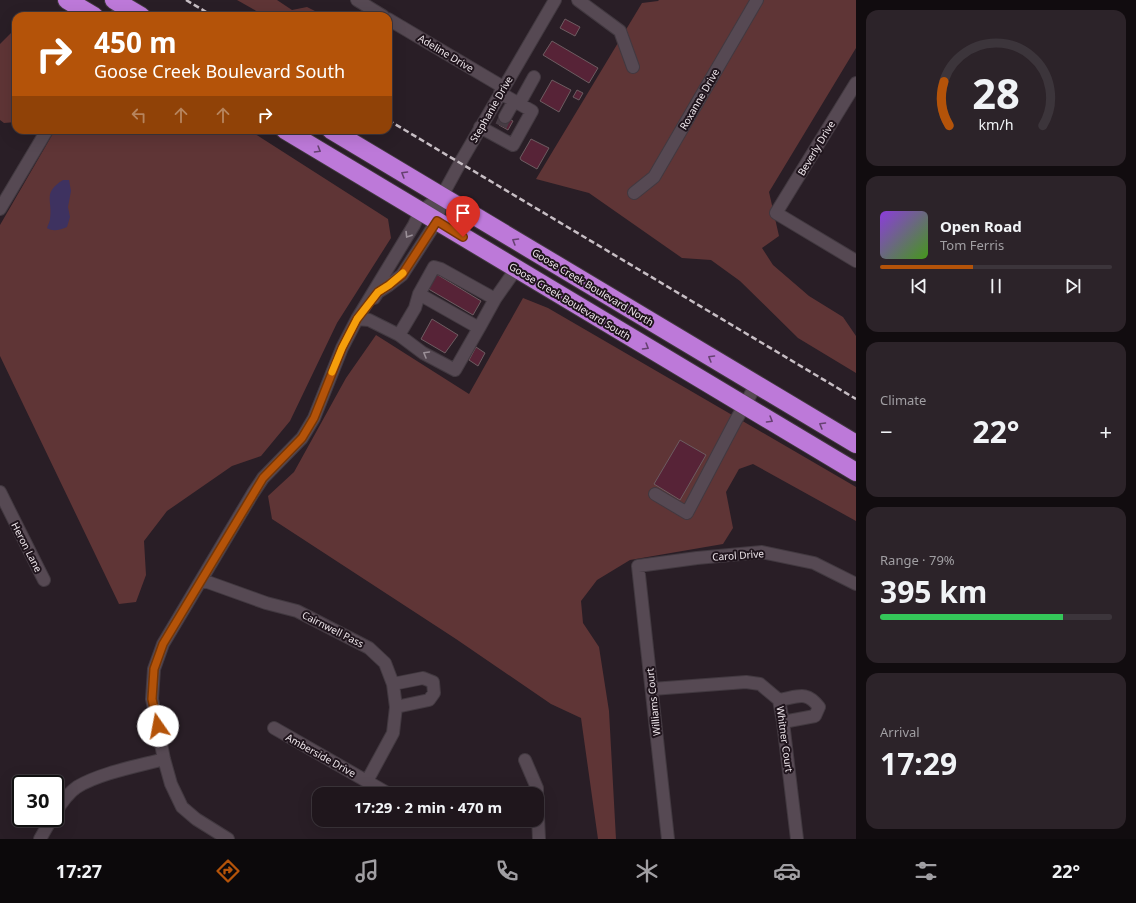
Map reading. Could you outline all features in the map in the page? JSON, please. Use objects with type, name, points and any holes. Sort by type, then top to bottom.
[{"type":"highway","points":[[67,0],[87,12]]},
{"type":"highway","points":[[117,7],[130,12]]},
{"type":"highway","name":"Goose Creek Boulevard South","points":[[292,134],[856,472]]},
{"type":"highway","name":"Goose Creek Boulevard North","points":[[338,134],[856,444]]},
{"type":"street","points":[[356,0],[377,12]]},
{"type":"street","name":"Stephanie Drive","points":[[437,221],[442,196],[480,127],[555,0]]},
{"type":"street","points":[[578,0],[620,31],[633,67]]},
{"type":"street","name":"Roxanne Drive","points":[[634,193],[654,177],[757,0]]},
{"type":"street","name":"Adeline Drive","points":[[392,21],[502,90],[517,103],[532,111],[513,145],[501,126]]},
{"type":"street","points":[[480,127],[501,126],[534,77]]},
{"type":"street","name":"Beverly Drive","points":[[856,83],[776,213],[856,261]]},
{"type":"street","points":[[0,209],[45,134]]},
{"type":"street","points":[[228,839],[196,819],[182,807],[171,784],[164,759],[152,699],[154,669],[163,644],[263,478],[302,438],[314,418],[342,348],[357,319],[414,225],[420,212],[442,196]]},
{"type":"street","points":[[357,319],[378,292],[402,275],[437,221]]},
{"type":"street","points":[[399,335],[415,308],[419,294],[434,267],[441,269],[495,299]]},
{"type":"street","points":[[357,319],[369,320],[399,335],[423,353],[455,370],[495,299],[516,269]]},
{"type":"street","points":[[419,294],[479,328]]},
{"type":"street","points":[[655,494],[687,512],[756,385]]},
{"type":"street","name":"Heron Lane","points":[[0,492],[44,580]]},
{"type":"street","name":"Carol Drive","points":[[638,566],[762,552],[814,563],[856,584]]},
{"type":"street","name":"Williams Court","points":[[638,566],[668,839]]},
{"type":"street","name":"Cairnwell Pass","points":[[202,580],[266,603],[297,611],[369,648],[385,663],[393,684],[396,707],[393,733],[366,781]]},
{"type":"street","points":[[393,684],[423,678],[432,682],[434,693],[429,700],[396,707]]},
{"type":"street","name":"Whitner Court","points":[[652,689],[746,682],[760,684],[779,700],[797,839]]},
{"type":"street","points":[[779,700],[804,695],[814,700],[820,707],[814,716],[783,722]]},
{"type":"street","name":"Amberside Drive","points":[[274,728],[377,787]]},
{"type":"street","points":[[64,801],[76,788],[97,778],[164,759]]},
{"type":"street","points":[[526,760],[537,787]]},
{"type":"street","points":[[40,839],[47,827]]},
{"type":"street","points":[[539,827],[539,839]]},
{"type":"shaded area","points":[[237,0],[277,0],[292,10],[307,7],[317,12],[258,12]]},
{"type":"shaded area","points":[[659,0],[856,0],[856,48],[769,192],[779,236],[762,248],[773,265],[809,296],[843,317],[856,336],[856,373],[798,338],[740,281],[711,260],[682,258],[589,193],[536,179],[642,3]]},
{"type":"shaded area","points":[[12,32],[12,122],[4,123],[0,120],[0,44]]},
{"type":"shaded area","points":[[53,134],[255,134],[388,219],[391,238],[337,323],[290,421],[261,456],[232,466],[167,511],[144,541],[146,575],[136,602],[119,604],[0,356],[0,225]]},
{"type":"shaded area","points":[[63,180],[69,180],[71,191],[68,207],[70,217],[67,227],[59,230],[52,230],[47,228],[51,212],[50,193]]},
{"type":"shaded area","points":[[523,298],[548,308],[856,487],[856,521],[753,464],[739,469],[726,492],[733,528],[723,544],[630,560],[597,580],[581,601],[583,623],[599,647],[609,711],[616,839],[598,839],[581,718],[551,704],[456,639],[272,519],[268,496],[294,472],[346,378],[376,335],[469,394]]},
{"type":"building","points":[[565,19],[580,27],[575,36],[560,28]]},
{"type":"building","points":[[552,41],[598,68],[589,83],[543,55]]},
{"type":"building","points":[[552,80],[571,90],[559,112],[540,101]]},
{"type":"building","points":[[577,90],[583,93],[579,100],[573,97]]},
{"type":"building","points":[[503,116],[513,121],[508,130],[499,125]]},
{"type":"building","points":[[531,139],[549,148],[537,169],[520,158]]},
{"type":"building","points":[[433,272],[481,301],[473,315],[425,287]]},
{"type":"building","points":[[432,319],[458,335],[445,353],[421,339]]},
{"type":"building","points":[[476,347],[485,353],[478,366],[469,360]]},
{"type":"building","points":[[680,440],[706,455],[680,500],[654,484]]},
{"type":"tunnel","points":[[501,126],[505,117]]},
{"type":"railway","points":[[186,0],[206,12]]},
{"type":"railway","points":[[392,122],[856,399]]},
{"type":"slow traffic","points":[[332,372],[357,319],[378,292],[403,273]]},
{"type":"route","points":[[158,726],[152,699],[154,669],[163,644],[263,478],[302,438],[314,418],[342,348],[357,319],[378,292],[402,275],[437,221],[463,237]]}]
